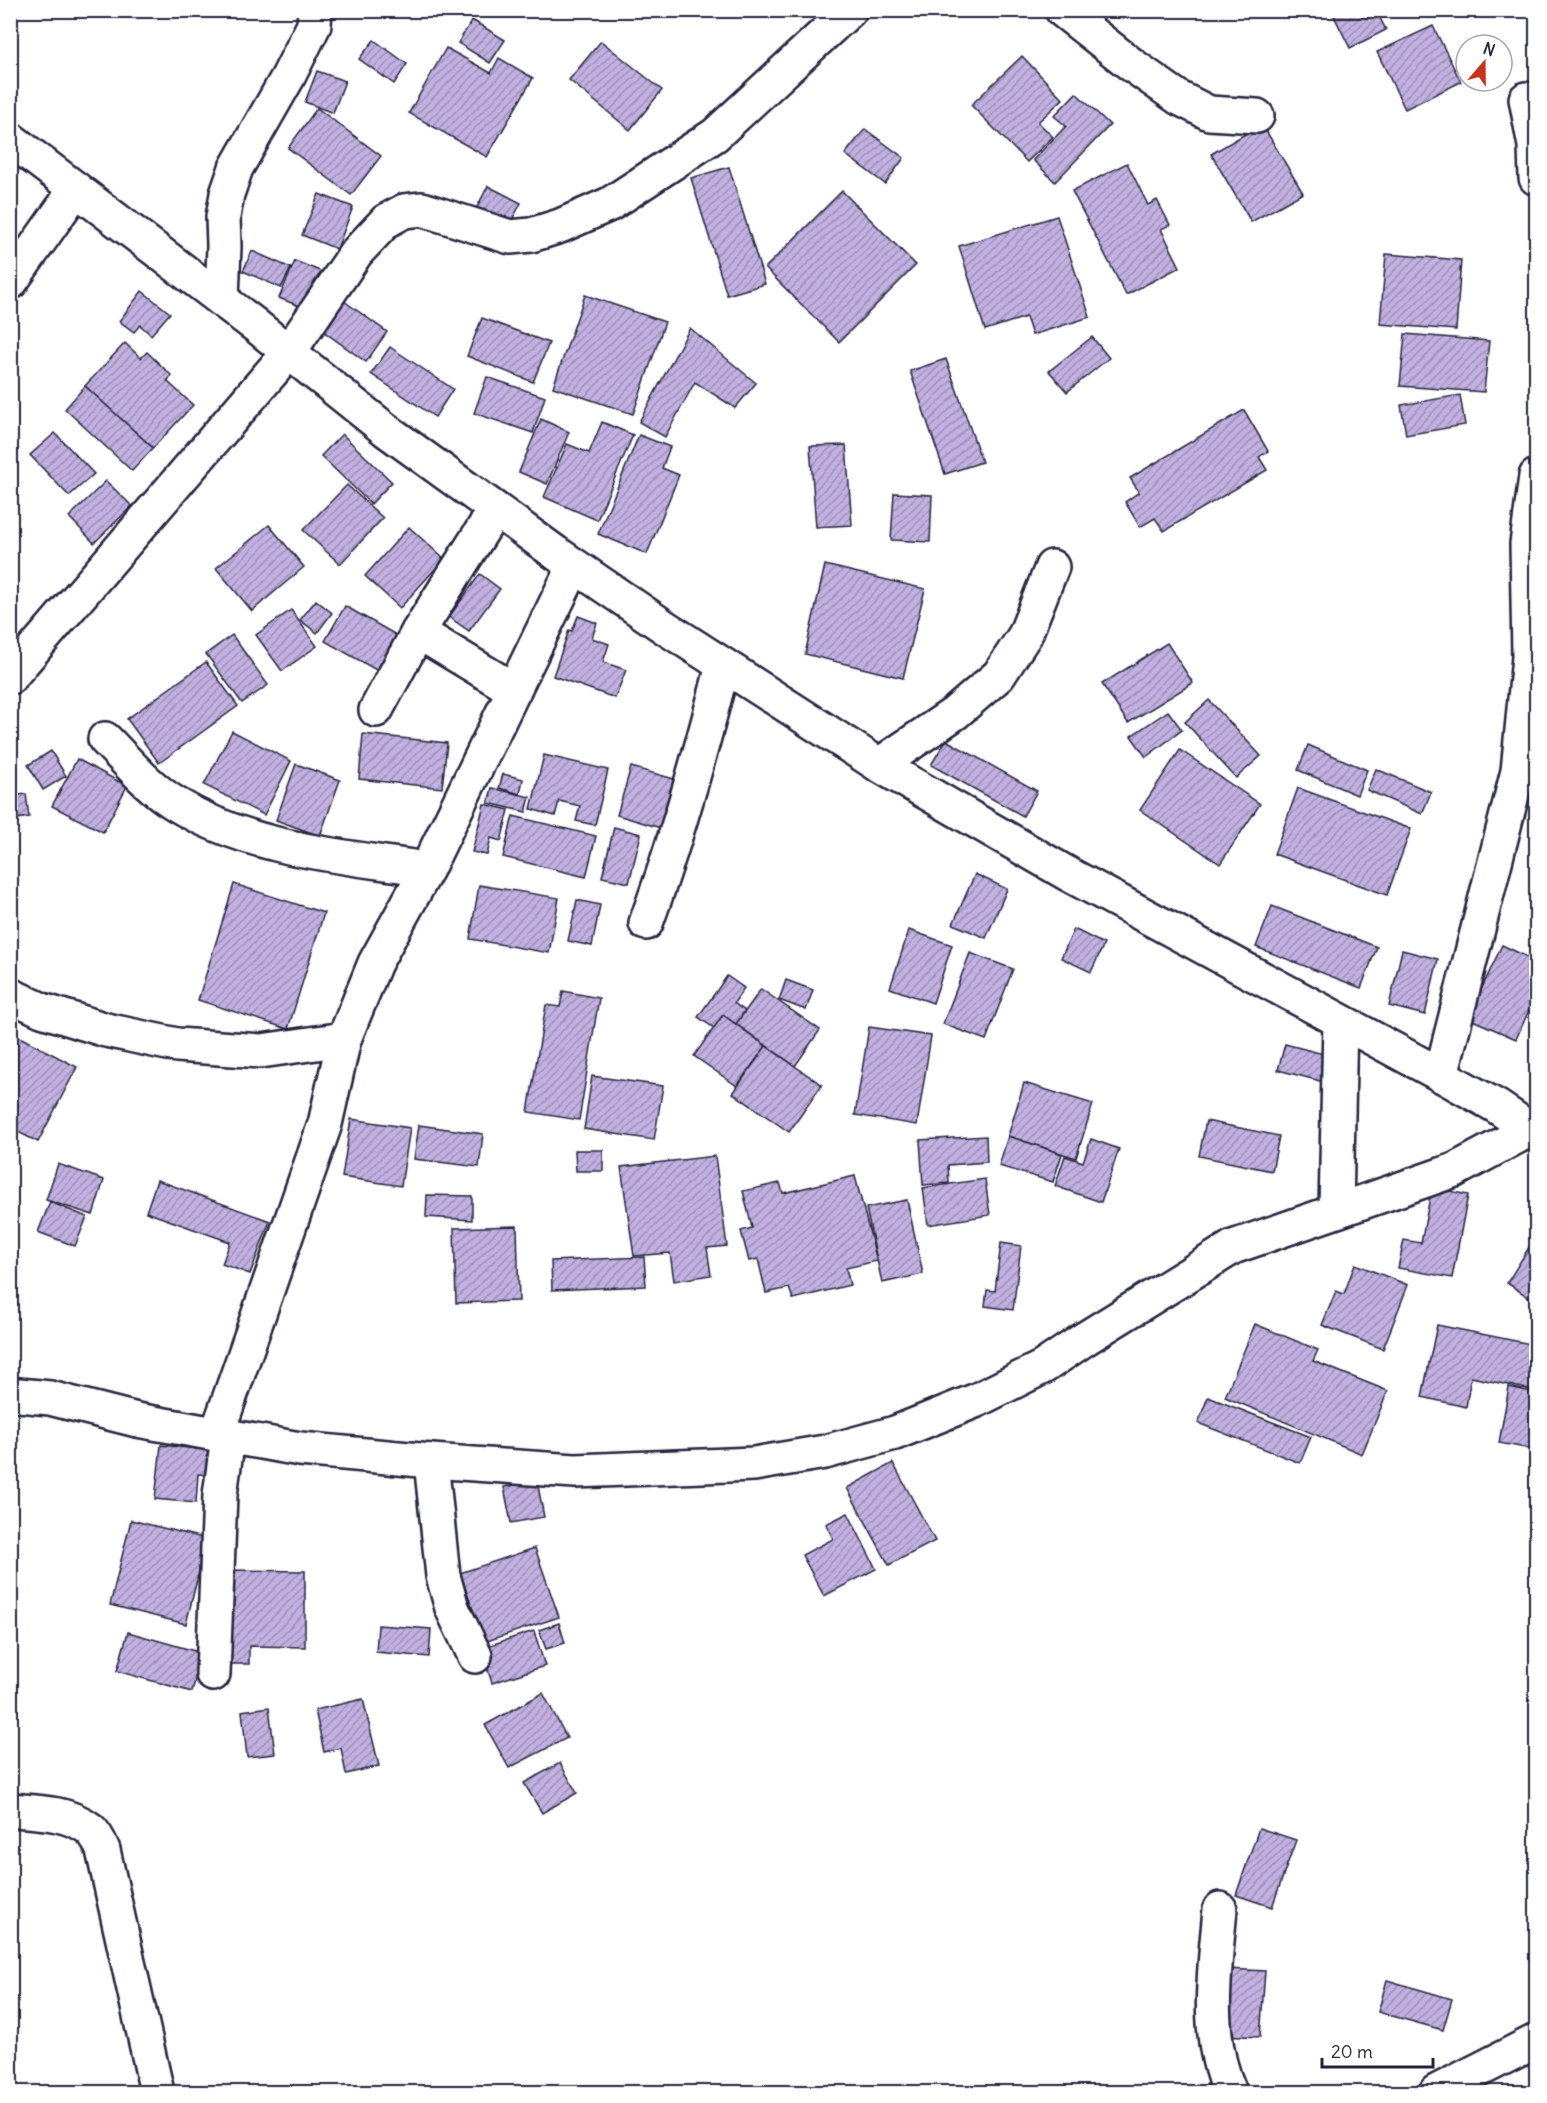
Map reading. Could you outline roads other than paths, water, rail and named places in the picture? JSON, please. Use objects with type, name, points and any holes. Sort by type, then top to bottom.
[{"type":"street","points":[[222,300],[223,217],[227,194],[236,168],[288,77],[314,25],[315,10]]},
{"type":"street","points":[[10,677],[289,352],[356,253],[386,221],[404,211],[422,209],[510,237],[531,235],[560,226],[610,204],[715,135],[850,10]]},
{"type":"street","points":[[1062,10],[1132,65],[1179,98],[1209,113],[1257,116]]},
{"type":"street","points":[[1526,99],[1535,146],[1536,178]]},
{"type":"street","points":[[10,140],[222,300],[386,430],[574,566],[723,665],[879,765],[1068,874],[1441,1075],[1496,1106],[1534,1131]]},
{"type":"street","points":[[10,283],[76,189]]},
{"type":"street","points":[[1441,1075],[1518,771],[1529,657],[1527,544],[1536,477]]},
{"type":"street","points":[[376,710],[418,632],[495,510]]},
{"type":"street","points":[[213,1674],[223,1435],[287,1230],[325,1124],[344,1039],[375,963],[427,869],[574,566]]},
{"type":"street","points":[[879,765],[955,713],[999,675],[1025,635],[1052,567]]},
{"type":"street","points":[[418,632],[514,690]]},
{"type":"street","points":[[646,923],[695,774],[723,665]]},
{"type":"street","points":[[105,739],[174,803],[214,825],[276,845],[427,869]]},
{"type":"street","points":[[10,995],[42,1010],[106,1030],[177,1045],[261,1051],[344,1039]]},
{"type":"street","points":[[1336,1210],[1340,1021]]},
{"type":"street","points":[[10,1396],[50,1398],[137,1420],[300,1449],[575,1471],[754,1464],[825,1452],[895,1433],[977,1400],[1043,1367],[1233,1246],[1455,1170],[1534,1131]]},
{"type":"street","points":[[431,1461],[443,1576],[452,1608],[475,1656]]},
{"type":"street","points":[[10,1810],[46,1813],[73,1820],[92,1830],[104,1850],[157,2092]]},
{"type":"street","points":[[1220,1909],[1214,2031],[1218,2059],[1230,2092]]},
{"type":"street","points":[[1436,2092],[1536,2041]]}]
